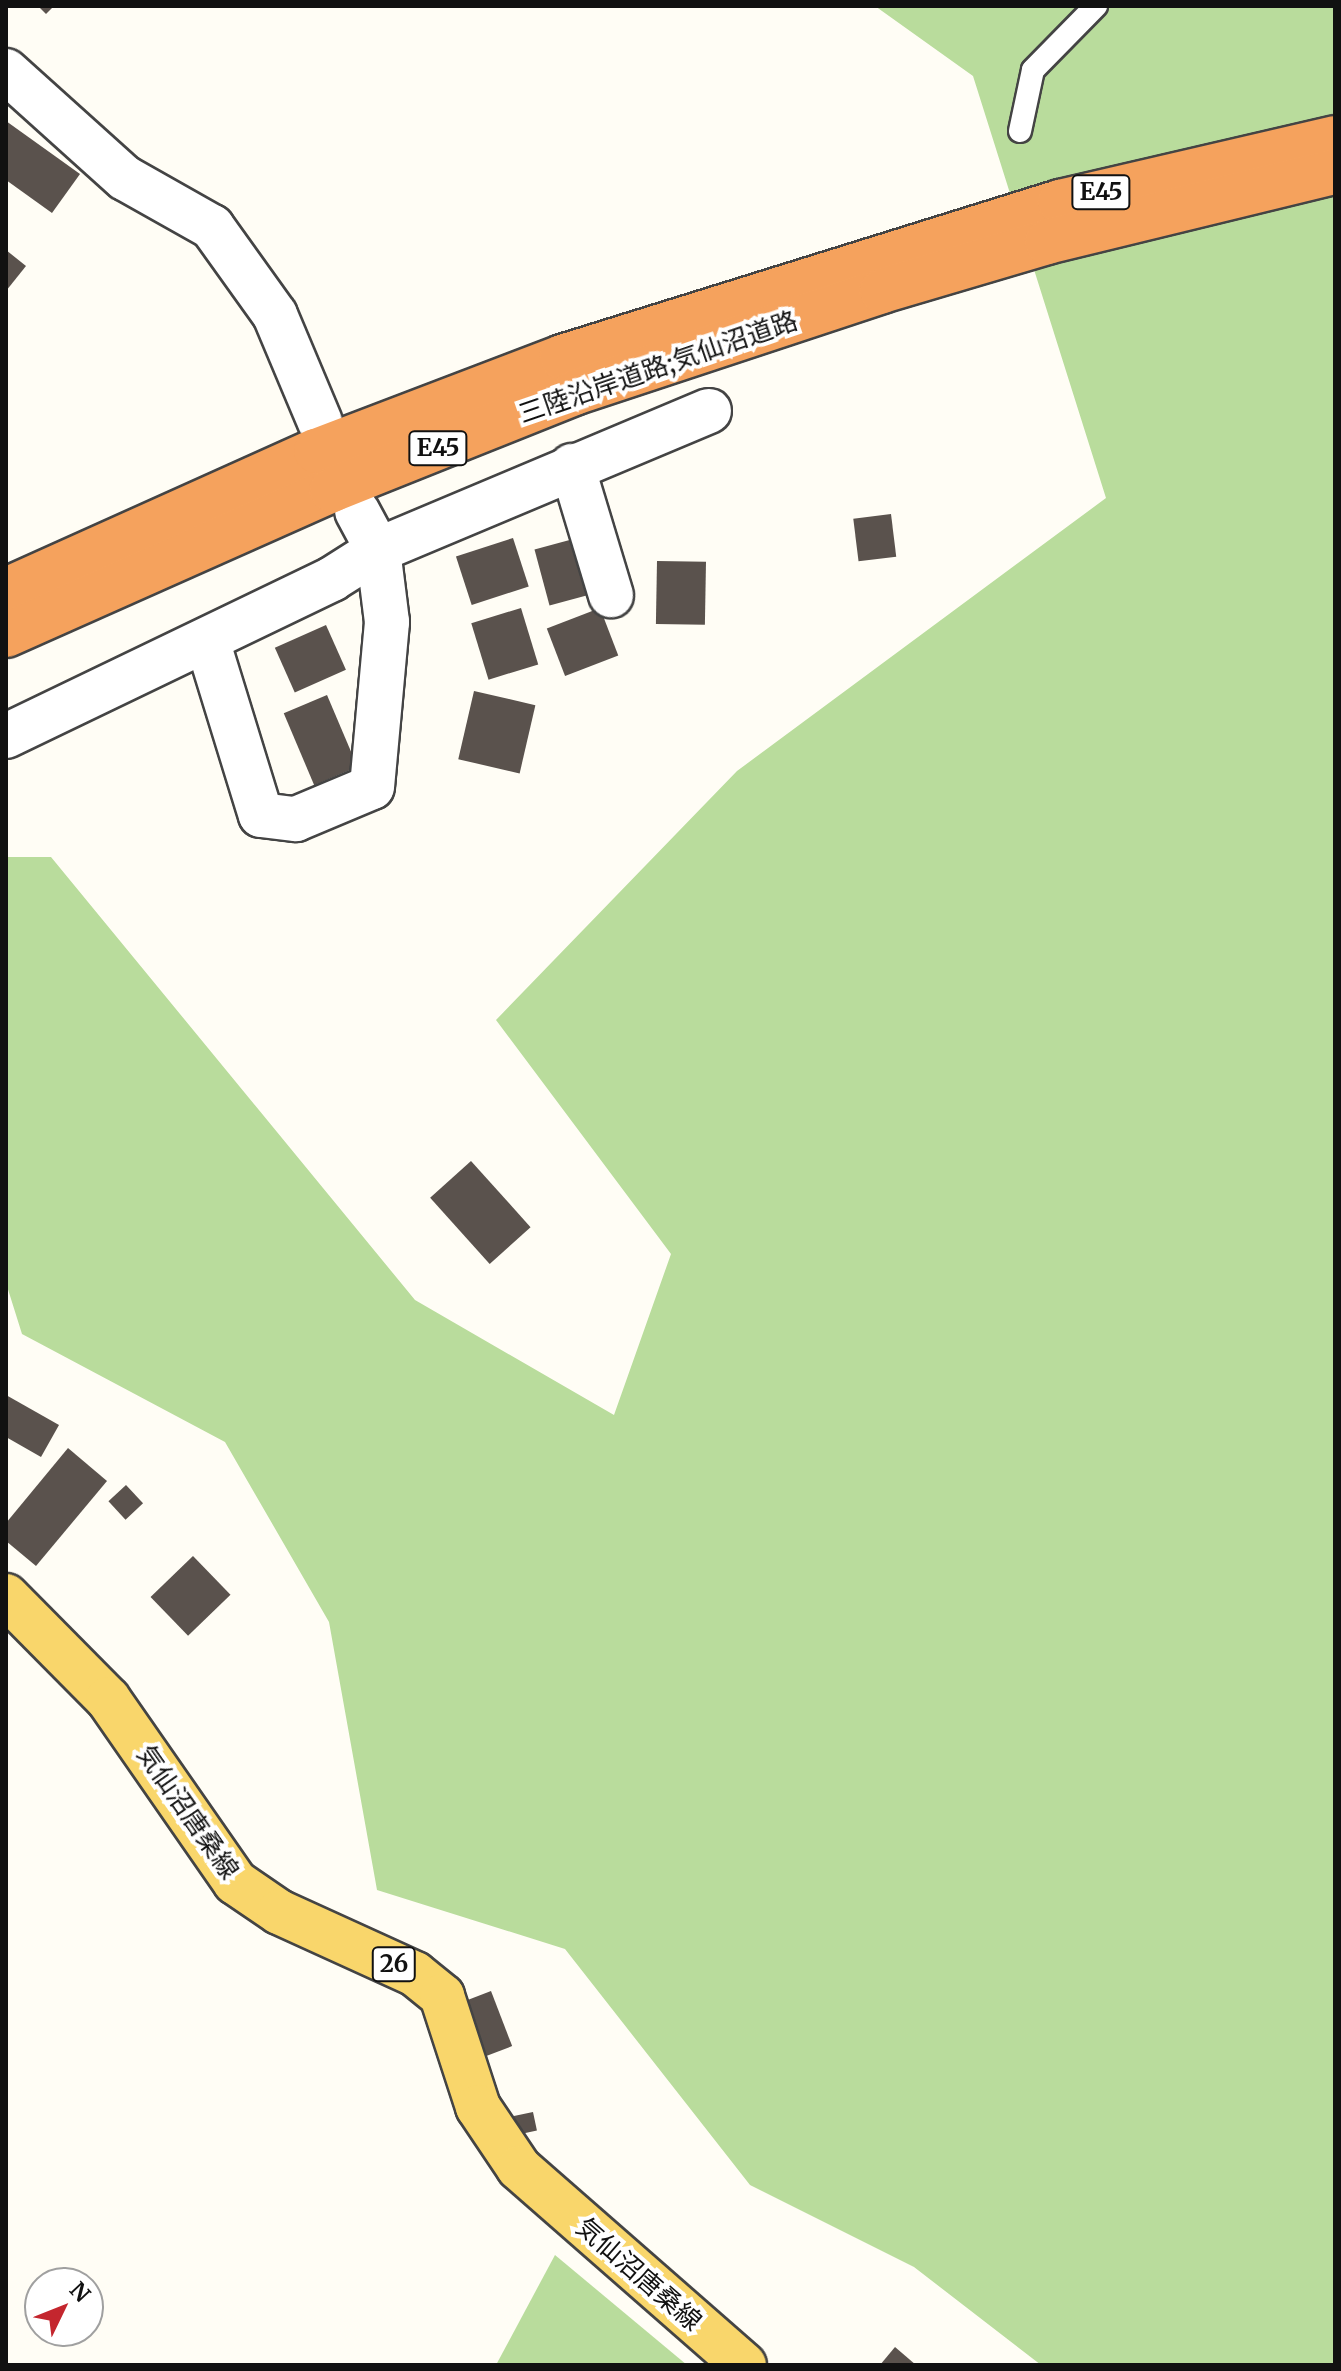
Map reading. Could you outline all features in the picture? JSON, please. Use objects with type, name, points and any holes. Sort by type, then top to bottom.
[{"type":"highway","name":"三陸沿岸道路;気仙沼道路","points":[[6,635],[332,490],[1060,202],[1335,138]]},
{"type":"highway","name":"三陸沿岸道路;気仙沼道路","points":[[6,590],[389,423],[562,357],[875,274],[1047,242],[1335,172]]},
{"type":"main road","name":"気仙沼唐桑線","points":[[6,1596],[108,1699],[235,1882],[279,1912],[415,1974],[442,1996],[478,2107],[519,2168],[744,2365]]},
{"type":"street","points":[[6,71],[125,178],[212,227],[275,315],[320,422]]},
{"type":"street","points":[[6,736],[207,640],[378,550],[709,411]]},
{"type":"street","points":[[572,466],[611,595]]},
{"type":"street","points":[[207,640],[261,815],[296,819],[372,787],[387,622],[378,550],[357,511]]},
{"type":"lane","points":[[1020,131],[1033,70],[1096,6]]},
{"type":"green space","points":[[875,6],[1335,6],[1335,2365],[1041,2365],[914,2267],[750,2185],[565,1949],[377,1890],[329,1622],[225,1442],[22,1334],[6,1283],[6,857],[51,857],[415,1300],[614,1415],[671,1254],[496,1020],[737,771],[1106,498],[973,76]]},
{"type":"green space","points":[[555,2255],[687,2365],[496,2365]]},
{"type":"building","points":[[38,6],[54,6],[46,14]]},
{"type":"building","points":[[6,121],[80,174],[52,213],[6,180]]},
{"type":"building","points":[[6,250],[26,266],[6,291]]},
{"type":"building","points":[[891,514],[896,557],[859,561],[853,519]]},
{"type":"building","points":[[513,538],[529,587],[472,605],[456,557]]},
{"type":"building","points":[[577,538],[592,594],[550,605],[534,549]]},
{"type":"building","points":[[657,561],[706,562],[705,625],[656,624]]},
{"type":"building","points":[[521,608],[538,664],[489,680],[471,623]]},
{"type":"building","points":[[600,608],[618,656],[565,676],[547,628]]},
{"type":"building","points":[[326,625],[346,670],[295,693],[275,648]]},
{"type":"building","points":[[474,691],[535,705],[520,773],[458,759]]},
{"type":"building","points":[[327,695],[357,767],[314,785],[284,713]]},
{"type":"building","points":[[471,1161],[531,1227],[490,1264],[430,1198]]},
{"type":"building","points":[[6,1395],[59,1425],[41,1457],[6,1437]]},
{"type":"building","points":[[68,1448],[107,1481],[36,1566],[6,1541],[6,1523]]},
{"type":"building","points":[[126,1485],[143,1503],[125,1520],[108,1501]]},
{"type":"building","points":[[193,1556],[231,1595],[188,1636],[151,1597]]},
{"type":"building","points":[[491,1991],[512,2046],[480,2058],[459,2003]]},
{"type":"building","points":[[533,2112],[537,2131],[507,2137],[503,2118]]},
{"type":"building","points":[[895,2347],[916,2365],[880,2365]]}]
